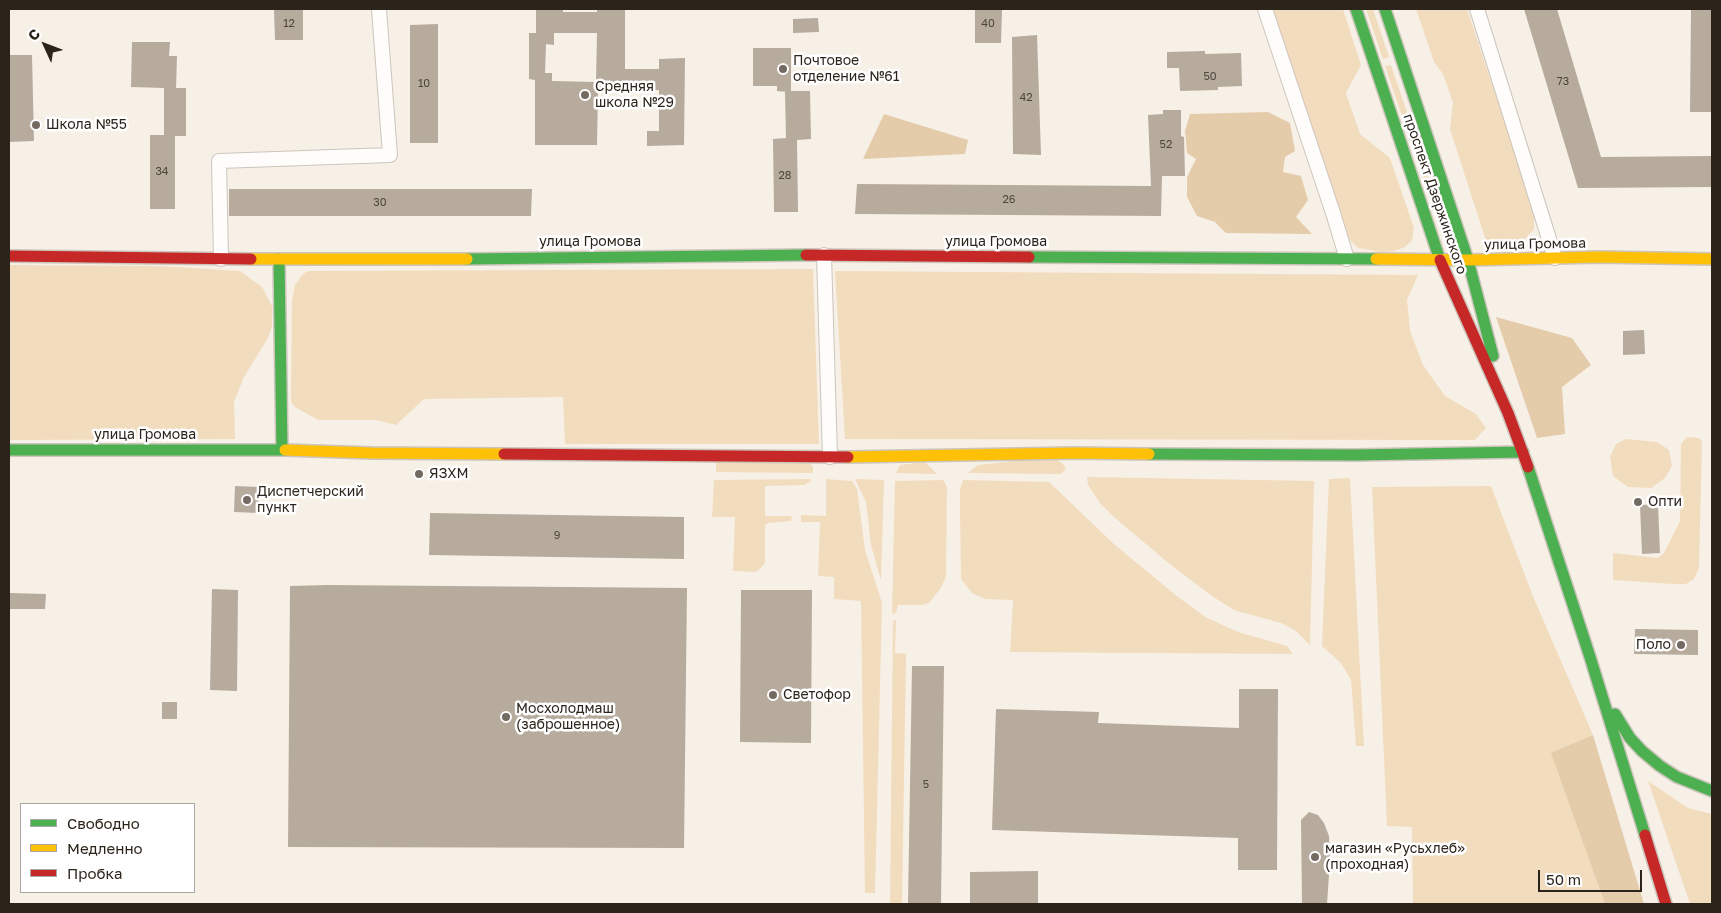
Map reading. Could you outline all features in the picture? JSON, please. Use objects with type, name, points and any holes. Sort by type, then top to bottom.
[{"type":"street","points":[[222,259],[220,161],[390,155],[379,9]]},
{"type":"street","points":[[1265,9],[1347,260]]},
{"type":"street","name":"проспект Дзержинского","points":[[1356,9],[1440,260],[1508,413],[1590,657]]},
{"type":"street","name":"проспект Дзержинского","points":[[1385,9],[1468,260],[1508,413]]},
{"type":"street","points":[[1476,9],[1554,258]]},
{"type":"street","points":[[824,255],[830,457]]},
{"type":"street","name":"улица Громова","points":[[9,256],[222,259],[824,255],[1347,260],[1607,257],[1712,259]]},
{"type":"street","points":[[279,259],[282,450]]},
{"type":"street","name":"улица Громова","points":[[9,450],[282,450],[372,453],[830,457],[1074,453],[1356,455],[1522,452]]},
{"type":"street","points":[[1590,657],[1616,717],[1630,738],[1642,751],[1677,777],[1712,791]]},
{"type":"street","points":[[1590,657],[1666,904]]},
{"type":"shaded area","points":[[1271,9],[1343,9],[1361,65],[1346,93],[1360,134],[1390,158],[1414,228],[1412,240],[1405,247],[1395,251],[1381,252],[1358,248],[1350,240],[1343,225]]},
{"type":"shaded area","points":[[1366,9],[1373,9],[1389,57],[1383,59]]},
{"type":"shaded area","points":[[1416,9],[1467,9],[1534,211],[1534,229],[1526,238],[1513,242],[1492,243],[1485,238],[1450,129],[1453,103],[1443,74],[1434,62]]},
{"type":"shaded area","points":[[1391,65],[1446,227],[1446,235],[1440,228],[1385,66]]},
{"type":"shaded area","points":[[1268,112],[1290,123],[1295,151],[1285,157],[1283,172],[1301,176],[1308,200],[1296,217],[1312,234],[1226,233],[1215,222],[1197,216],[1187,197],[1187,177],[1196,159],[1187,153],[1185,131],[1190,114]]},
{"type":"shaded area","points":[[884,114],[968,140],[965,154],[863,159]]},
{"type":"shaded area","points":[[9,265],[159,266],[240,271],[262,287],[272,306],[272,326],[268,338],[244,377],[234,402],[235,439],[9,440]]},
{"type":"shaded area","points":[[813,269],[819,444],[565,444],[563,397],[424,399],[396,425],[376,420],[318,420],[295,407],[291,402],[292,300],[295,285],[303,274],[308,271]]},
{"type":"shaded area","points":[[835,271],[1418,275],[1407,300],[1410,331],[1423,365],[1445,396],[1476,414],[1486,428],[1475,440],[845,439]]},
{"type":"shaded area","points":[[1496,317],[1572,338],[1591,365],[1562,387],[1565,434],[1537,438]]},
{"type":"shaded area","points":[[1687,437],[1699,438],[1702,442],[1699,568],[1694,579],[1686,584],[1613,580],[1613,553],[1658,558],[1664,553],[1680,521],[1681,444]]},
{"type":"shaded area","points":[[1626,439],[1657,442],[1669,450],[1672,466],[1665,478],[1651,488],[1628,487],[1613,476],[1610,457],[1616,444]]},
{"type":"shaded area","points":[[1053,457],[1063,464],[1066,469],[1061,474],[968,473],[978,465]]},
{"type":"shaded area","points":[[716,459],[809,462],[813,467],[813,473],[716,472]]},
{"type":"shaded area","points":[[925,462],[937,474],[896,473],[900,465]]},
{"type":"shaded area","points":[[1087,477],[1314,481],[1310,645],[1296,631],[1281,623],[1234,610],[1172,566],[1100,503],[1088,485]]},
{"type":"shaded area","points":[[1350,478],[1364,746],[1356,746],[1351,680],[1341,663],[1322,646],[1329,479]]},
{"type":"shaded area","points":[[811,479],[810,482],[804,485],[765,486],[765,516],[792,516],[791,521],[768,523],[765,525],[765,563],[760,569],[755,572],[733,571],[735,517],[712,517],[714,480]]},
{"type":"shaded area","points":[[826,479],[852,481],[857,489],[865,550],[882,603],[875,893],[865,893],[861,601],[834,599],[834,577],[818,576],[820,522],[801,522],[801,515],[826,516]]},
{"type":"shaded area","points":[[855,479],[884,480],[881,580],[871,545],[866,502]]},
{"type":"shaded area","points":[[943,480],[947,487],[946,576],[941,588],[929,603],[922,605],[898,605],[896,613],[892,614],[895,481]]},
{"type":"shaded area","points":[[963,480],[1049,482],[1115,545],[1178,597],[1207,618],[1238,632],[1287,646],[1293,654],[1010,652],[1013,600],[985,599],[972,593],[961,579],[960,489]]},
{"type":"shaded area","points":[[1491,486],[1532,594],[1593,735],[1552,753],[1605,904],[1413,904],[1412,827],[1387,826],[1372,487]]},
{"type":"shaded area","points":[[896,620],[895,653],[906,654],[902,904],[890,904],[893,621]]},
{"type":"shaded area","points":[[1593,735],[1644,904],[1605,904],[1551,753]]},
{"type":"shaded area","points":[[1648,781],[1688,808],[1712,814],[1712,904],[1690,904]]},
{"type":"building","points":[[274,9],[303,9],[303,40],[275,40]]},
{"type":"building","points":[[536,9],[563,9],[563,12],[597,12],[597,9],[625,9],[625,69],[659,69],[659,59],[685,58],[684,145],[647,146],[647,131],[659,131],[659,90],[598,90],[597,145],[535,145],[535,80],[529,79],[529,33],[536,33]],"holes":[[[554,33],[597,33],[596,82],[552,81],[552,73],[545,73],[546,44],[554,45]]]},
{"type":"building","points":[[975,9],[1002,9],[1001,43],[975,43]]},
{"type":"building","points":[[1524,9],[1557,9],[1601,157],[1712,156],[1712,187],[1578,188]]},
{"type":"building","points":[[1691,9],[1712,9],[1712,112],[1690,112]]},
{"type":"building","points":[[818,18],[819,32],[793,33],[793,19]]},
{"type":"building","points":[[438,24],[438,143],[410,143],[410,25]]},
{"type":"building","points":[[1037,35],[1041,155],[1013,154],[1012,37]]},
{"type":"building","points":[[132,42],[170,42],[169,56],[177,56],[176,88],[186,88],[186,136],[175,136],[175,209],[150,209],[150,135],[164,135],[164,88],[131,87]]},
{"type":"building","points":[[753,48],[791,48],[791,91],[810,91],[811,139],[797,140],[798,212],[774,212],[773,139],[786,138],[785,92],[787,92],[777,91],[777,86],[753,86]]},
{"type":"building","points":[[1205,51],[1205,54],[1241,53],[1242,86],[1218,87],[1218,90],[1180,91],[1179,68],[1167,68],[1167,52]]},
{"type":"building","points":[[9,55],[32,55],[34,141],[9,142]]},
{"type":"building","points":[[1163,110],[1181,110],[1181,136],[1184,137],[1185,176],[1162,176],[1161,216],[855,214],[857,184],[1151,186],[1148,115],[1163,114]]},
{"type":"building","points":[[229,189],[532,189],[531,216],[229,216]]},
{"type":"building","points":[[1644,330],[1645,354],[1623,355],[1623,331]]},
{"type":"building","name":"Диспетчерский пункт","points":[[235,486],[259,487],[259,513],[234,512]]},
{"type":"building","points":[[1658,504],[1660,553],[1642,554],[1640,505]]},
{"type":"building","points":[[430,513],[684,517],[684,559],[429,555]]},
{"type":"building","name":"Мосхолодмаш (заброшенное)","points":[[290,586],[687,588],[684,848],[288,847]]},
{"type":"building","points":[[212,589],[238,590],[237,691],[210,690]]},
{"type":"building","points":[[741,590],[812,590],[811,743],[740,742]]},
{"type":"building","points":[[10,593],[46,594],[45,609],[10,609]]},
{"type":"building","points":[[1635,629],[1698,630],[1698,655],[1634,654]]},
{"type":"building","points":[[912,666],[944,666],[941,904],[908,904]]},
{"type":"building","points":[[1239,689],[1278,689],[1277,870],[1238,870],[1238,838],[992,830],[996,709],[1099,712],[1098,723],[1239,728]]},
{"type":"building","points":[[162,702],[177,702],[177,719],[162,719]]},
{"type":"building","name":"магазин «Русьхлеб» (проходная)","points":[[1309,812],[1318,815],[1324,823],[1329,836],[1330,860],[1327,904],[1302,904],[1301,820]]},
{"type":"building","points":[[1038,871],[1038,904],[970,904],[970,872]]},
{"type":"traffic: fast","points":[[1356,9],[1440,260]]},
{"type":"traffic: fast","points":[[1385,9],[1468,260],[1493,356]]},
{"type":"traffic: fast","points":[[467,259],[806,255]]},
{"type":"traffic: fast","points":[[1029,257],[1376,259]]},
{"type":"traffic: fast","points":[[279,259],[282,450]]},
{"type":"traffic: fast","points":[[9,450],[285,450]]},
{"type":"traffic: fast","points":[[1149,454],[1356,455],[1523,452]]},
{"type":"traffic: fast","points":[[1528,467],[1590,657],[1645,835]]},
{"type":"traffic: fast","points":[[1615,714],[1630,738],[1660,766],[1677,777],[1712,791]]},
{"type":"traffic: slow","points":[[1376,259],[1468,260],[1599,257],[1712,259]]},
{"type":"traffic: slow","points":[[251,259],[467,259]]},
{"type":"traffic: slow","points":[[285,450],[504,454]]},
{"type":"traffic: slow","points":[[848,457],[1074,453],[1149,454]]},
{"type":"traffic: jam","points":[[806,255],[1029,257]]},
{"type":"traffic: jam","points":[[9,256],[251,259]]},
{"type":"traffic: jam","points":[[1440,260],[1508,413],[1528,467]]},
{"type":"traffic: jam","points":[[504,454],[848,457]]},
{"type":"traffic: jam","points":[[1645,835],[1666,904]]},
{"type":"place","name":"Почтовое отделение №61","points":[[783,69]]},
{"type":"place","name":"Средняя школа №29","points":[[585,95]]},
{"type":"place","name":"Школа №55","points":[[36,125]]},
{"type":"place","name":"ЯЗХМ","points":[[419,474]]},
{"type":"place","name":"Диспетчерский пункт","points":[[247,500]]},
{"type":"place","name":"Опти","points":[[1638,502]]},
{"type":"place","name":"Поло","points":[[1681,645]]},
{"type":"place","name":"Светофор","points":[[773,695]]},
{"type":"place","name":"Мосхолодмаш (заброшенное)","points":[[506,717]]},
{"type":"place","name":"магазин «Русьхлеб» (проходная)","points":[[1315,857]]}]
